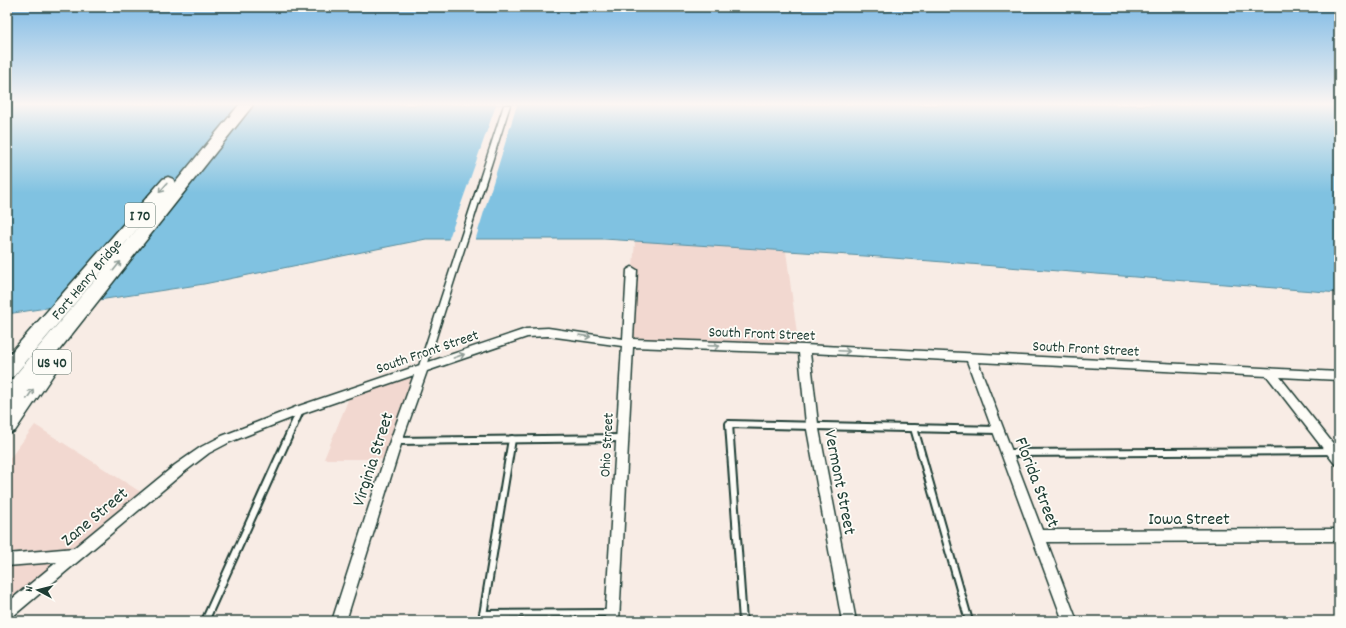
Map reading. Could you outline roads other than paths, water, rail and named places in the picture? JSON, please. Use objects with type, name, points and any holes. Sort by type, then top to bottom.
[{"type":"highway","name":"Fort Henry Bridge","points":[[46,325],[209,134]]},
{"type":"highway","name":"Fort Henry Bridge","points":[[92,297],[222,134]]},
{"type":"highway","name":"US 40","points":[[7,425],[65,342],[92,297]]},
{"type":"highway","name":"I 70","points":[[7,400],[92,297]]},
{"type":"highway","name":"US 40","points":[[7,364],[46,325]]},
{"type":"highway","name":"I 70","points":[[7,371],[46,325]]},
{"type":"street","name":"Virginia Street","points":[[339,621],[396,440],[422,369],[498,134]]},
{"type":"street","name":"Ohio Street","points":[[612,617],[632,270]]},
{"type":"street","name":"South Front Street","points":[[205,450],[226,439],[300,410],[526,333],[548,332],[627,343],[804,349],[1339,376]]},
{"type":"street","name":"Vermont Street","points":[[804,349],[812,424],[849,621]]},
{"type":"street","name":"Florida Street","points":[[971,357],[1040,536],[1070,621]]},
{"type":"street","points":[[1270,372],[1337,454]]},
{"type":"street","name":"Zane Street","points":[[7,612],[205,450]]},
{"type":"street","name":"Iowa Street","points":[[1040,536],[1339,535]]},
{"type":"street","points":[[7,560],[77,554]]},
{"type":"lane","points":[[205,621],[300,410]]},
{"type":"lane","points":[[743,621],[729,424],[812,424],[847,427],[999,430]]},
{"type":"lane","points":[[914,428],[969,621]]},
{"type":"lane","points":[[396,440],[623,438]]},
{"type":"lane","points":[[512,439],[482,618],[612,617]]},
{"type":"lane","points":[[1008,453],[1337,454]]},
{"type":"water","points":[[7,134],[1339,134],[1339,293],[880,257],[604,239],[426,239],[204,284],[7,314]]}]
